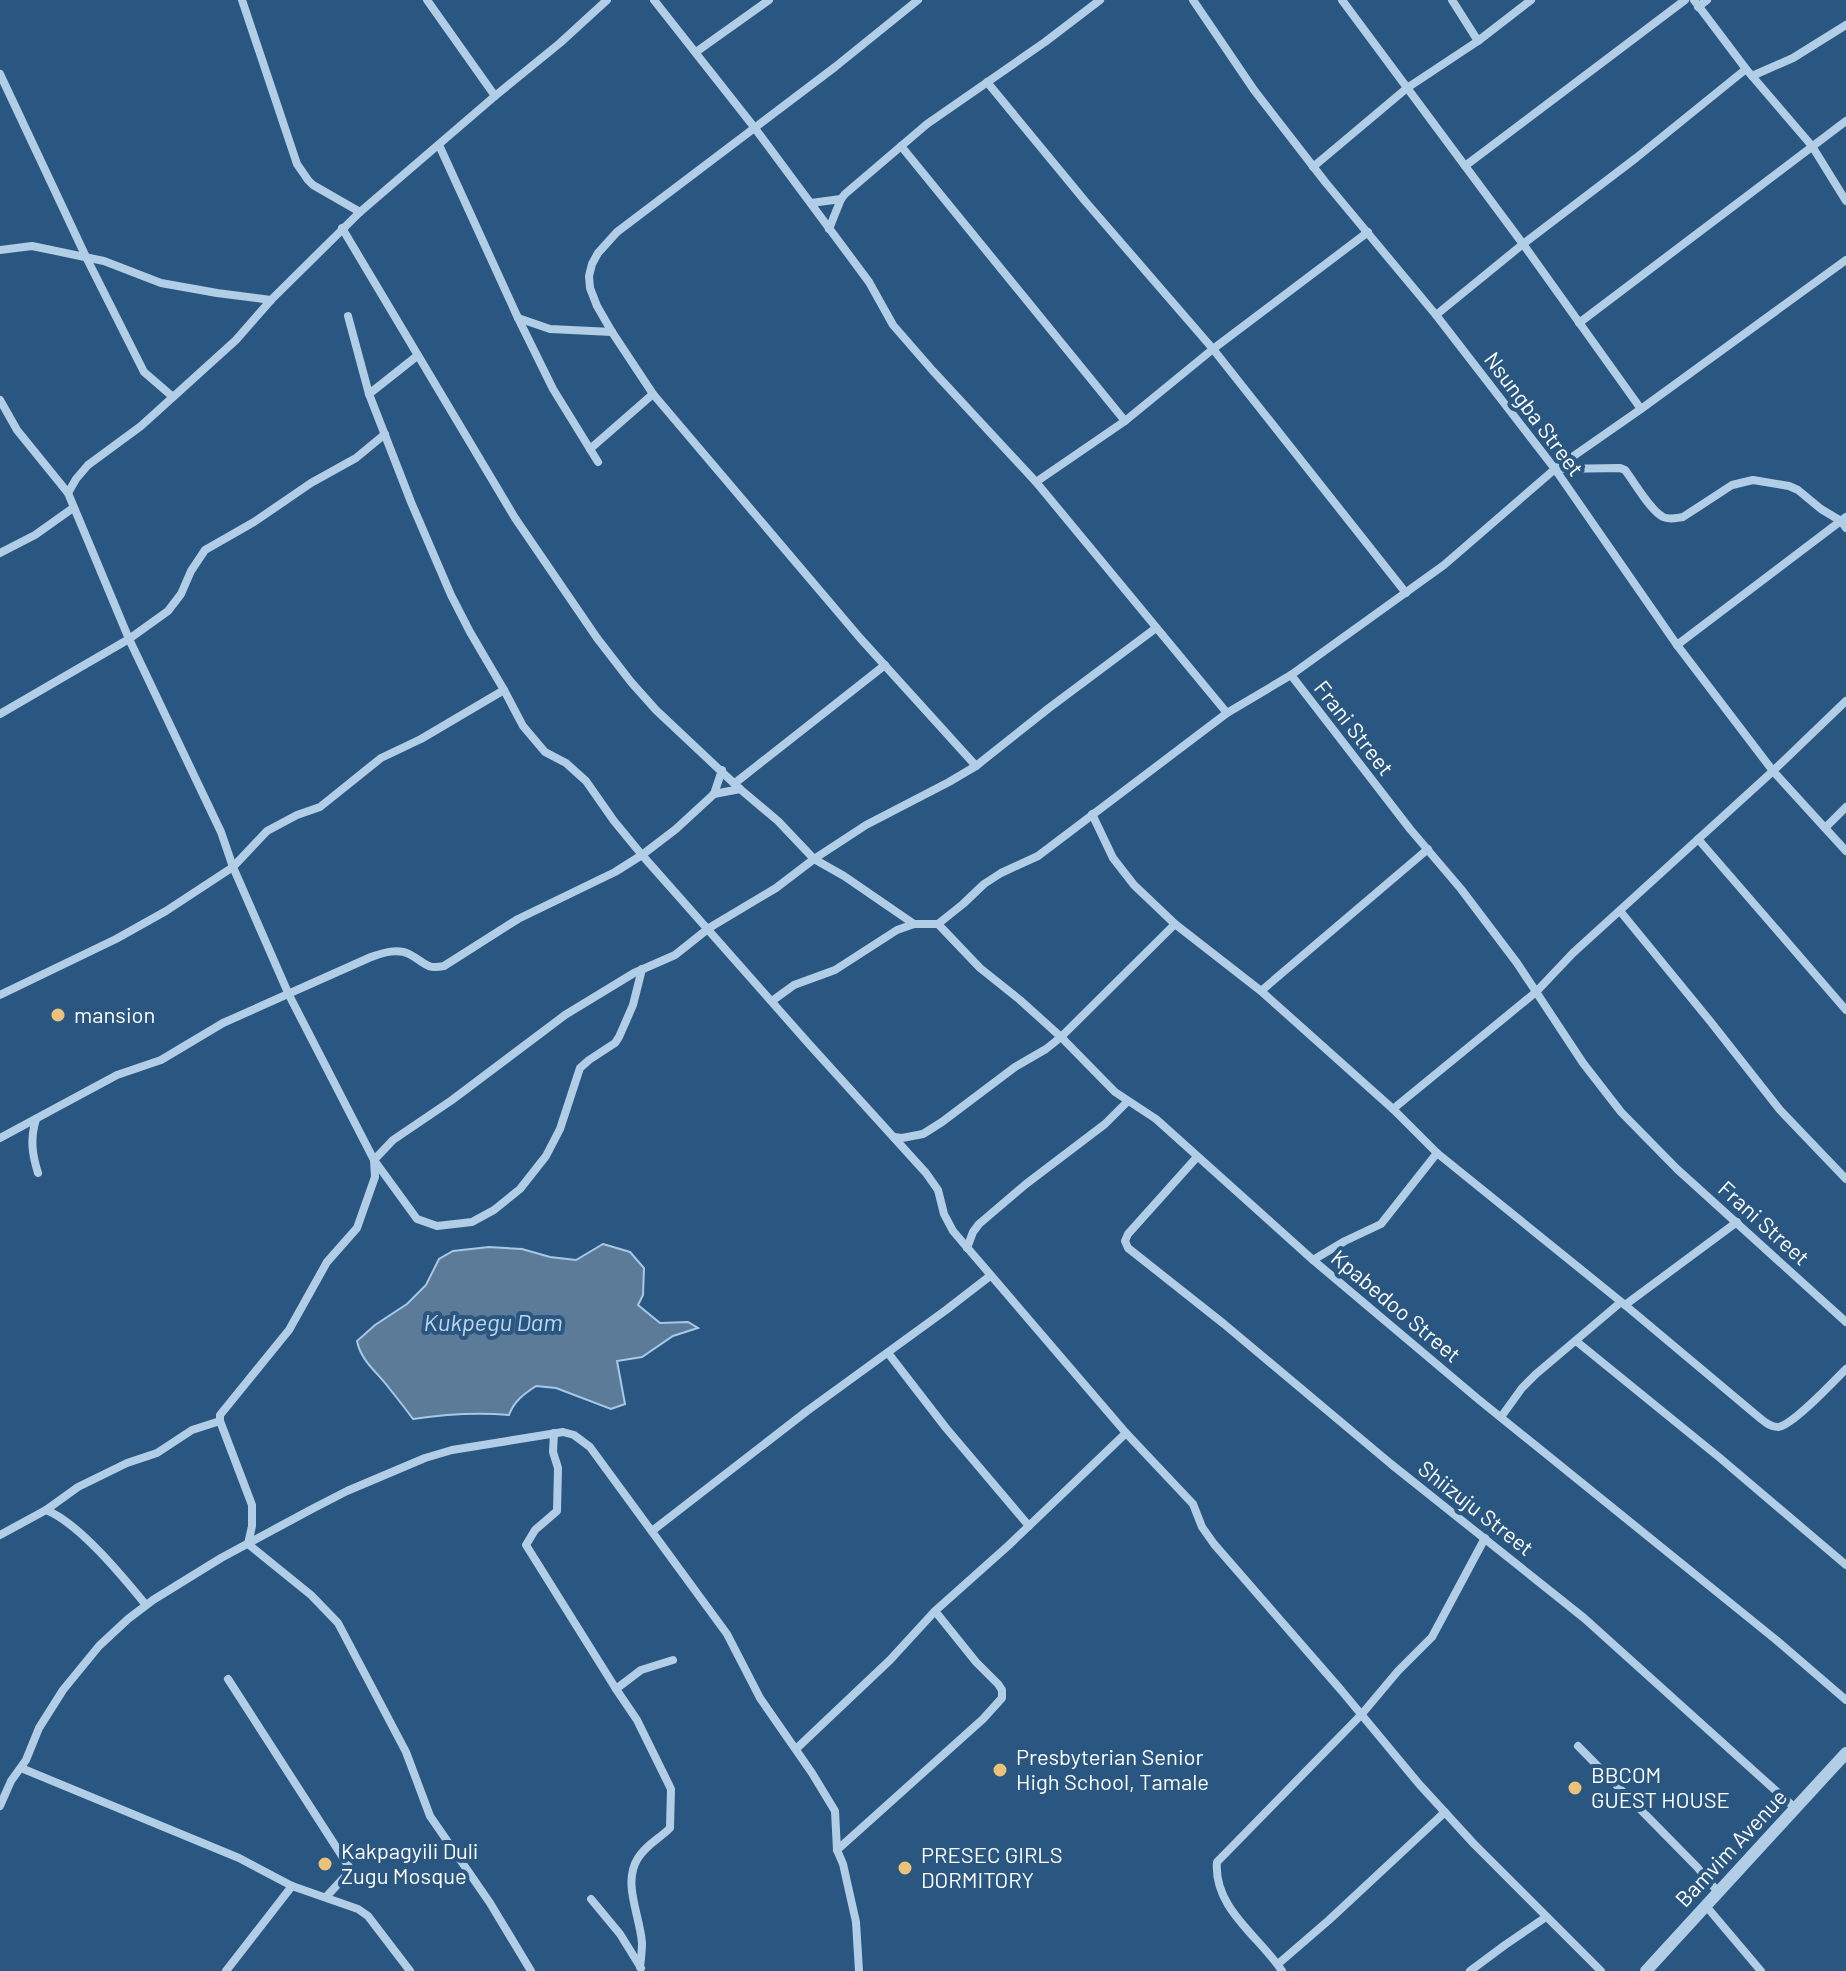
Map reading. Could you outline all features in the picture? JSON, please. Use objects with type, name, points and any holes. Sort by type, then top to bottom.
[{"type":"street","points":[[242,0],[297,164],[313,185],[360,212]]},
{"type":"street","points":[[427,0],[495,96]]},
{"type":"street","points":[[68,493],[88,465],[141,426],[236,340],[342,228],[607,0]]},
{"type":"street","points":[[654,0],[811,203],[869,282],[893,325],[1036,482],[1227,713]]},
{"type":"street","points":[[696,52],[769,0]]},
{"type":"street","points":[[918,0],[617,232],[598,253],[589,276],[597,306],[653,394],[761,524],[976,766]]},
{"type":"street","points":[[829,229],[841,199],[927,124],[1100,0]]},
{"type":"street","name":"Nsungba Street","points":[[1193,0],[1254,90],[1313,167],[1436,315],[1555,469],[1677,645],[1773,771],[1846,851]]},
{"type":"street","points":[[1342,0],[1641,409]]},
{"type":"street","points":[[1452,0],[1478,41]]},
{"type":"street","points":[[1313,167],[1407,88],[1478,41],[1531,0]]},
{"type":"street","points":[[1465,166],[1685,0]]},
{"type":"street","points":[[1707,0],[1696,4],[1749,73],[1812,146],[1846,201]]},
{"type":"street","points":[[1436,315],[1523,244],[1749,73],[1793,58],[1846,25]]},
{"type":"street","points":[[0,74],[144,372],[173,397]]},
{"type":"street","points":[[987,82],[1213,349],[1406,593]]},
{"type":"street","points":[[1579,323],[1846,121]]},
{"type":"street","points":[[439,145],[553,389],[598,462]]},
{"type":"street","points":[[901,146],[1125,421]]},
{"type":"street","points":[[811,203],[841,199]]},
{"type":"street","points":[[342,228],[515,518],[631,682],[656,710],[778,821],[814,859],[914,924]]},
{"type":"street","points":[[1036,482],[1125,421],[1213,349],[1368,232]]},
{"type":"street","points":[[0,250],[32,246],[86,257],[161,283],[271,300]]},
{"type":"street","name":"Frani Street","points":[[1846,260],[1555,469],[1444,565],[1291,675],[1461,889],[1621,1112],[1677,1169],[1846,1322]]},
{"type":"street","points":[[348,316],[369,394],[411,502],[451,595],[523,726],[545,752],[566,763],[586,781],[642,855],[933,1181],[948,1224],[967,1248],[1126,1433],[1193,1504],[1205,1532],[1392,1753],[1445,1812],[1601,1971]]},
{"type":"street","points":[[518,318],[550,329],[612,332]]},
{"type":"street","points":[[369,394],[417,356]]},
{"type":"street","points":[[590,449],[653,394]]},
{"type":"street","points":[[0,400],[17,430],[68,493],[129,639],[221,832],[233,867],[289,995],[374,1160],[417,1219],[437,1226],[472,1222],[494,1210],[520,1189],[546,1156],[560,1129],[580,1068],[619,1037],[633,1005],[642,969]]},
{"type":"street","points":[[0,714],[129,639],[168,611],[205,550],[356,458],[385,434]]},
{"type":"street","points":[[1555,469],[1615,467],[1625,470],[1654,510],[1665,518],[1683,517],[1732,485],[1753,480],[1798,490],[1821,509],[1844,522],[1677,645]]},
{"type":"street","points":[[0,553],[35,535],[73,508]]},
{"type":"street","points":[[248,1544],[252,1505],[220,1415],[289,1330],[327,1262],[357,1228],[375,1177],[374,1160],[399,1135],[452,1100],[557,1020],[642,969],[675,955],[709,928],[776,888],[866,825],[976,766],[1156,628]]},
{"type":"street","points":[[0,1138],[117,1075],[161,1060],[223,1023],[383,953],[404,952],[431,968],[444,966],[532,911],[642,855],[714,794],[737,786],[885,665]]},
{"type":"street","points":[[772,1001],[794,985],[825,975],[884,937],[914,924],[938,924],[984,884],[1038,856],[1227,713],[1291,675]]},
{"type":"street","points":[[0,995],[141,925],[208,885],[233,867],[267,831],[320,807],[381,758],[421,739],[504,690]]},
{"type":"street","points":[[1393,1109],[1536,992],[1573,953],[1846,701]]},
{"type":"street","points":[[714,794],[722,770]]},
{"type":"street","points":[[1825,828],[1846,807]]},
{"type":"street","points":[[1092,814],[1113,858],[1134,885],[1175,924],[1261,991],[1393,1109],[1437,1153],[1761,1419],[1773,1427],[1782,1427],[1846,1369]]},
{"type":"street","points":[[1698,839],[1846,1010]]},
{"type":"street","points":[[1261,991],[1428,849]]},
{"type":"street","points":[[1620,911],[1780,1110],[1846,1179]]},
{"type":"street","name":"Kpabedoo Street","points":[[938,924],[986,974],[1061,1037],[1108,1086],[1127,1102],[1156,1119],[1313,1260],[1846,1700]]},
{"type":"street","points":[[894,1137],[923,1134],[1015,1067],[1046,1049],[1175,924]]},
{"type":"street","points":[[967,1248],[979,1224],[1105,1124],[1127,1102]]},
{"type":"street","points":[[36,1119],[32,1148],[38,1173]]},
{"type":"street","points":[[1313,1260],[1381,1224],[1437,1153]]},
{"type":"street","name":"Shiizuju Street","points":[[1197,1157],[1128,1234],[1126,1246],[1584,1618],[1795,1808]]},
{"type":"street","points":[[1501,1417],[1529,1381],[1576,1341],[1623,1303],[1737,1222]]},
{"type":"street","points":[[652,1531],[807,1411],[990,1276]]},
{"type":"street","points":[[1576,1341],[1846,1565]]},
{"type":"street","points":[[888,1353],[946,1428],[1029,1526]]},
{"type":"street","points":[[0,1535],[46,1510],[78,1487],[127,1463],[157,1453],[192,1430],[220,1421]]},
{"type":"street","points":[[0,1806],[39,1728],[76,1673],[105,1640],[146,1605],[193,1574],[347,1491],[425,1458],[467,1447],[563,1432],[574,1435],[590,1447],[727,1634],[760,1698],[835,1811],[837,1850],[856,1922],[859,1971]]},
{"type":"street","points":[[554,1433],[553,1452],[558,1468],[557,1511],[535,1530],[526,1545],[637,1720],[671,1789],[670,1828],[651,1841],[636,1860],[631,1890],[642,1945],[642,1969]]},
{"type":"street","points":[[796,1749],[890,1660],[935,1611],[1126,1433]]},
{"type":"street","points":[[46,1510],[78,1532],[146,1605]]},
{"type":"street","points":[[1445,1812],[1280,1967],[1233,1912],[1219,1886],[1217,1862],[1361,1715],[1432,1637],[1485,1538]]},
{"type":"street","points":[[248,1544],[311,1595],[338,1623],[406,1752],[430,1816],[490,1903],[531,1971]]},
{"type":"street","points":[[837,1850],[983,1719],[1002,1698],[998,1684],[935,1611]]},
{"type":"street","points":[[616,1689],[641,1670],[673,1660]]},
{"type":"street","points":[[228,1679],[351,1870],[326,1897]]},
{"type":"street","points":[[1578,1746],[1718,1892]]},
{"type":"street","name":"Bamvim Avenue","points":[[1646,1971],[1846,1753]]},
{"type":"street","points":[[21,1768],[239,1858],[292,1886],[358,1909],[368,1916],[410,1971]]},
{"type":"street","points":[[226,1971],[292,1886]]},
{"type":"street","points":[[591,1899],[620,1934],[642,1969]]},
{"type":"street","points":[[1706,1906],[1761,1971]]},
{"type":"street","points":[[1470,1971],[1546,1917]]},
{"type":"water","name":"Kukpegu Dam","points":[[603,1244],[630,1252],[644,1268],[643,1295],[638,1305],[660,1323],[688,1322],[698,1328],[673,1336],[642,1357],[617,1361],[625,1404],[611,1409],[556,1388],[536,1386],[517,1402],[509,1415],[461,1414],[413,1419],[359,1348],[357,1341],[407,1304],[426,1285],[439,1259],[453,1251],[489,1247],[522,1249],[576,1260]]},
{"type":"place","name":"mansion","points":[[58,1015]]},
{"type":"place","name":"Presbyterian Senior High School, Tamale","points":[[1000,1770]]},
{"type":"place","name":"BBCOM GUEST HOUSE","points":[[1575,1788]]},
{"type":"place","name":"Kakpagyili Duli Zugu Mosque","points":[[325,1864]]},
{"type":"place","name":"PRESEC GIRLS DORMITORY","points":[[905,1868]]}]
